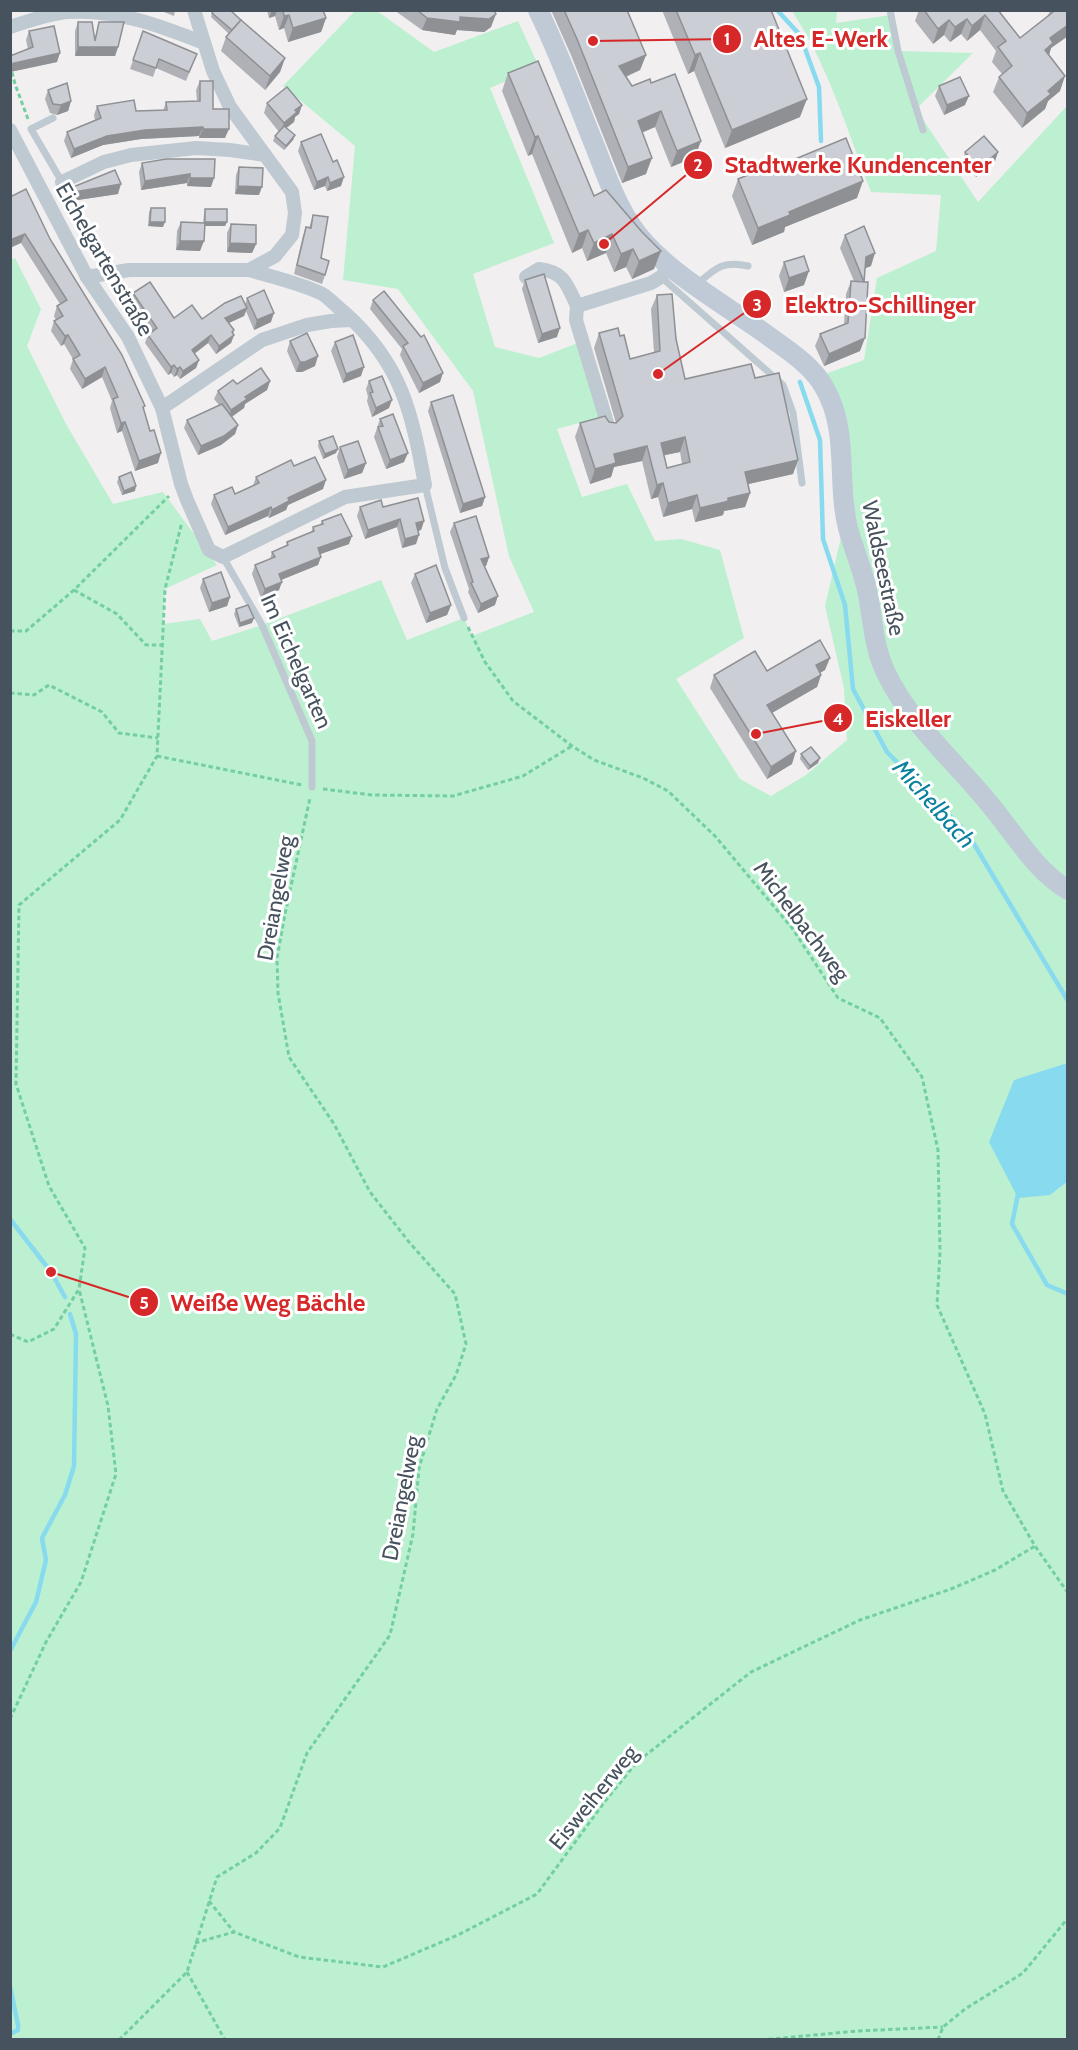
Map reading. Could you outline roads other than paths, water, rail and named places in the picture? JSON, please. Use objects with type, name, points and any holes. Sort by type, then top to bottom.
[{"type":"street","points":[[194,10],[213,71],[230,107],[292,192],[295,213],[292,235],[275,256],[249,270]]},
{"type":"street","name":"Waldseestraße","points":[[538,10],[622,211],[666,272],[696,285],[792,353],[812,370],[824,386],[839,424],[848,528],[868,594],[873,632],[879,655],[887,675],[913,716],[994,809],[1038,866],[1052,880],[1068,890]]},
{"type":"street","points":[[10,27],[67,12],[103,12],[134,19],[204,43]]},
{"type":"street","name":"Eichelgartenstraße","points":[[10,130],[87,277],[128,338],[162,408]]},
{"type":"street","points":[[62,182],[104,162],[131,155],[196,148],[265,155]]},
{"type":"street","points":[[526,277],[538,269],[552,270],[564,280],[578,306],[576,320],[609,429]]},
{"type":"street","points":[[87,277],[129,270],[249,270],[323,295],[352,320],[375,345],[401,385],[415,429],[425,485],[345,497],[223,557]]},
{"type":"street","points":[[578,306],[651,283],[666,272]]},
{"type":"street","points":[[162,408],[262,340],[307,325],[352,320]]},
{"type":"street","name":"Im Eichelgarten","points":[[162,408],[181,484],[209,550],[223,557]]},
{"type":"lane","points":[[890,10],[898,51],[923,130]]},
{"type":"lane","points":[[54,118],[31,129],[62,182]]},
{"type":"lane","points":[[696,285],[720,267],[734,263],[748,266]]},
{"type":"lane","points":[[666,272],[783,385],[793,413],[802,483]]},
{"type":"lane","points":[[425,485],[445,568],[464,618]]},
{"type":"lane","name":"Im Eichelgarten","points":[[223,557],[261,625],[312,741],[312,787]]},
{"type":"water","points":[[1067,1063],[1067,1182],[1050,1195],[1018,1198],[989,1142],[1014,1080]]},
{"type":"waterway","name":"Michelbach","points":[[777,10],[800,35],[819,87],[821,141]]},
{"type":"waterway","name":"Michelbach","points":[[800,382],[820,440],[823,539],[845,605],[853,689],[887,752],[968,834],[1068,1001]]},
{"type":"waterway","name":"Michelbach","points":[[1018,1194],[1012,1224],[1047,1285],[1068,1294]]},
{"type":"waterway","points":[[10,1219],[51,1272],[65,1297]]},
{"type":"waterway","points":[[10,1651],[36,1602],[46,1560],[42,1538],[65,1495],[74,1466],[76,1334],[70,1314]]},
{"type":"waterway","points":[[10,1986],[18,2025],[18,2030],[10,2034]]},
{"type":"place","name":"Altes E-Werk","points":[[593,41]]},
{"type":"place","name":"Stadtwerke Kundencenter","points":[[604,244]]},
{"type":"place","name":"Elektro-Schillinger","points":[[658,374]]},
{"type":"place","name":"Eiskeller","points":[[756,734]]},
{"type":"place","name":"Weiße Weg Bächle","points":[[51,1272]]}]
